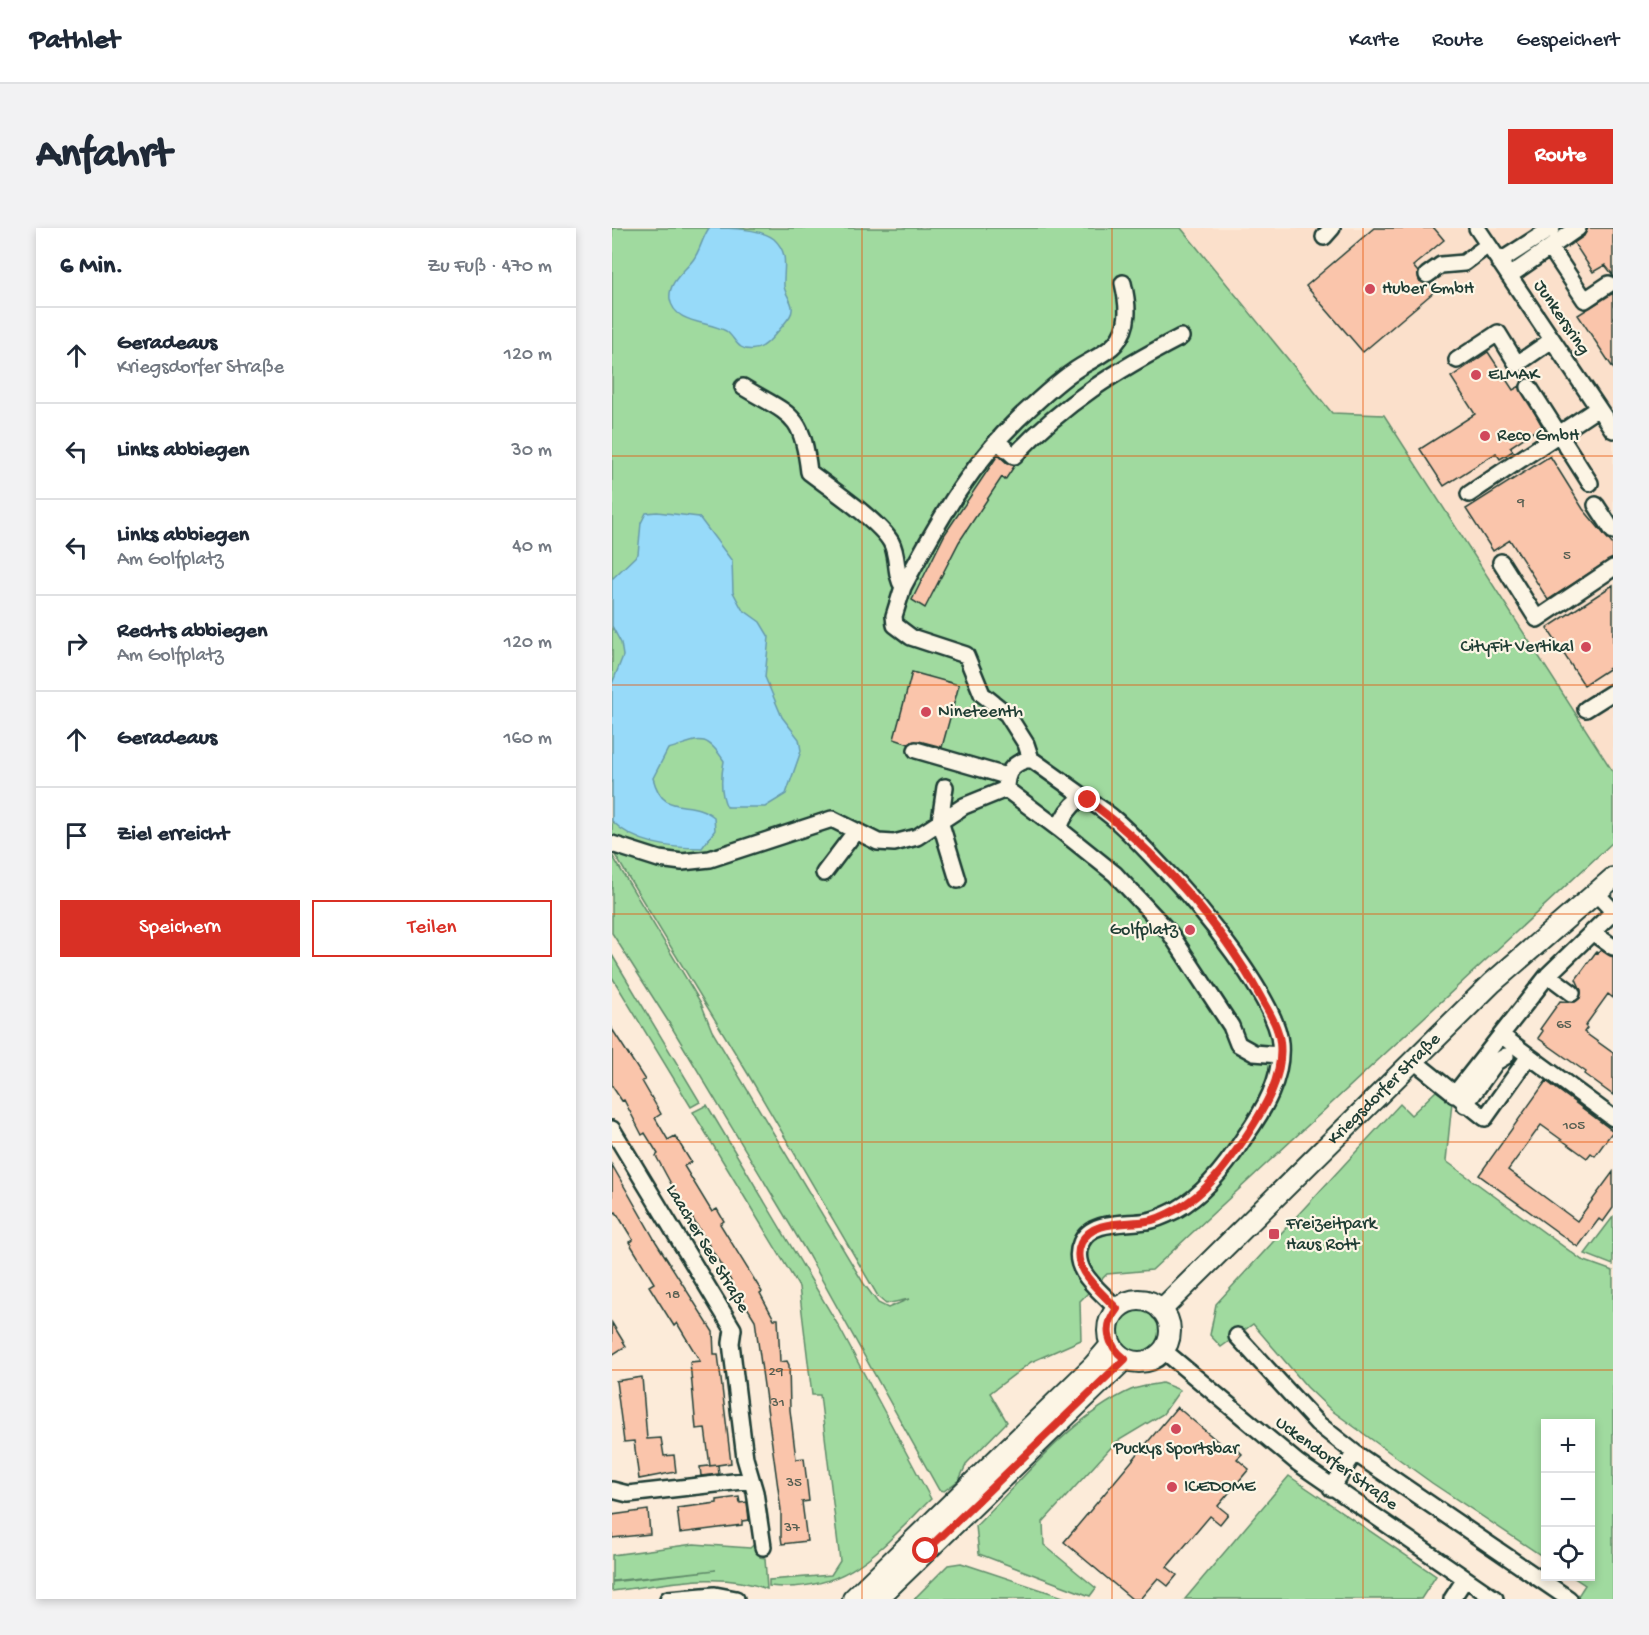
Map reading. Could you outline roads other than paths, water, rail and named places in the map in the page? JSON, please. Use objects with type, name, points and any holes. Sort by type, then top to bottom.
[{"type":"main road","name":"Kriegsdorfer Straße","points":[[1161,1310],[1492,983],[1613,878]]},
{"type":"main road","points":[[1140,1300],[1152,1303],[1161,1310],[1170,1330],[1163,1350],[1146,1362],[1125,1359],[1111,1345],[1108,1326],[1117,1309],[1128,1302],[1140,1300]]},
{"type":"main road","points":[[859,1597],[1093,1366],[1111,1345]]},
{"type":"main road","points":[[859,1597],[1125,1359]]},
{"type":"street","name":"Junkersring","points":[[1477,228],[1613,430]]},
{"type":"street","points":[[1499,262],[1552,228]]},
{"type":"street","points":[[1509,276],[1551,249],[1578,228]]},
{"type":"street","points":[[1427,275],[1441,265],[1464,263],[1488,245]]},
{"type":"street","points":[[1551,249],[1585,300],[1610,284]]},
{"type":"street","points":[[1117,1309],[1079,1267],[1077,1256],[1082,1240],[1099,1227],[1148,1221],[1178,1209],[1203,1189],[1222,1169],[1245,1137],[1278,1078],[1280,1042],[1276,1025],[1250,977],[1210,921],[1138,843],[1088,800],[1031,759],[1026,744],[1007,714],[982,694],[966,655],[911,637],[895,625],[894,616],[903,587],[939,519],[996,441],[1071,373],[1115,344],[1126,326],[1128,303],[1123,283]]},
{"type":"street","points":[[1457,360],[1498,333],[1517,364],[1552,340]]},
{"type":"street","points":[[996,441],[1014,456],[1039,430],[1107,377],[1181,337]]},
{"type":"street","points":[[743,387],[795,418],[806,445],[809,472],[853,504],[890,541],[895,556],[897,577],[903,587]]},
{"type":"street","points":[[1529,387],[1590,483]]},
{"type":"street","points":[[1469,494],[1598,408]]},
{"type":"street","points":[[1596,505],[1613,531]]},
{"type":"street","points":[[1502,562],[1538,619],[1613,568]]},
{"type":"street","points":[[1586,709],[1613,692]]},
{"type":"street","points":[[916,750],[1006,782],[1115,874],[1170,933],[1231,1026],[1238,1044],[1254,1053],[1280,1055]]},
{"type":"street","points":[[612,844],[659,859],[682,862],[710,859],[832,819],[878,842],[894,843],[917,837],[1006,782],[1011,768],[1021,761],[1031,759]]},
{"type":"street","points":[[945,787],[940,821],[958,880]]},
{"type":"street","points":[[1059,829],[1063,816],[1074,803],[1080,799],[1088,800]]},
{"type":"street","points":[[824,873],[855,832]]},
{"type":"street","points":[[1460,1100],[1500,1035],[1548,975],[1610,914],[1596,893]]},
{"type":"street","points":[[1592,932],[1613,947]]},
{"type":"street","points":[[1548,975],[1572,993]]},
{"type":"street","points":[[1500,1035],[1613,1119]]},
{"type":"street","points":[[1460,1100],[1496,1062],[1506,1056]]},
{"type":"street","points":[[1414,1061],[1485,1118],[1529,1056]]},
{"type":"street","name":"Laacher See Straße","points":[[612,1129],[618,1153],[733,1329],[731,1342],[743,1444],[763,1547]]},
{"type":"street","points":[[1237,1336],[1317,1422],[1355,1453],[1569,1599]]},
{"type":"street","name":"Uckendorfer Straße","points":[[1163,1350],[1242,1418],[1331,1488],[1495,1599]]},
{"type":"street","points":[[1331,1488],[1355,1453]]},
{"type":"street","points":[[612,1490],[628,1494],[751,1480]]},
{"type":"street","points":[[1452,1599],[1465,1579]]},
{"type":"street","points":[[668,1599],[716,1595],[736,1599]]},
{"type":"water","points":[[709,228],[743,229],[768,235],[782,250],[785,261],[784,286],[792,312],[778,332],[761,347],[752,350],[743,348],[726,331],[693,321],[678,313],[673,307],[670,299],[671,287],[695,256]]},
{"type":"water","points":[[657,512],[699,517],[732,561],[733,592],[742,609],[760,622],[769,637],[765,677],[782,717],[799,739],[801,751],[786,794],[765,807],[727,807],[722,785],[724,761],[711,745],[700,740],[668,749],[653,778],[664,799],[671,803],[705,811],[714,817],[715,830],[702,848],[666,846],[642,840],[621,829],[612,821],[612,684],[623,656],[621,643],[612,626],[612,579],[638,554],[641,523],[646,513]]},
{"type":"place","name":"Huber GmbH","points":[[1370,289]]},
{"type":"place","name":"ELMAK","points":[[1476,375]]},
{"type":"place","name":"Reco GmbH","points":[[1485,436]]},
{"type":"place","name":"CityFit Vertikal","points":[[1586,647]]},
{"type":"place","name":"Nineteenth","points":[[926,712]]},
{"type":"place","name":"Golfplatz","points":[[1190,930]]},
{"type":"place","name":"Freizeitpark Haus Rott","points":[[1274,1234]]},
{"type":"place","name":"Puckys Sportsbar","points":[[1176,1429]]},
{"type":"place","name":"ICEDOME","points":[[1172,1487]]}]
